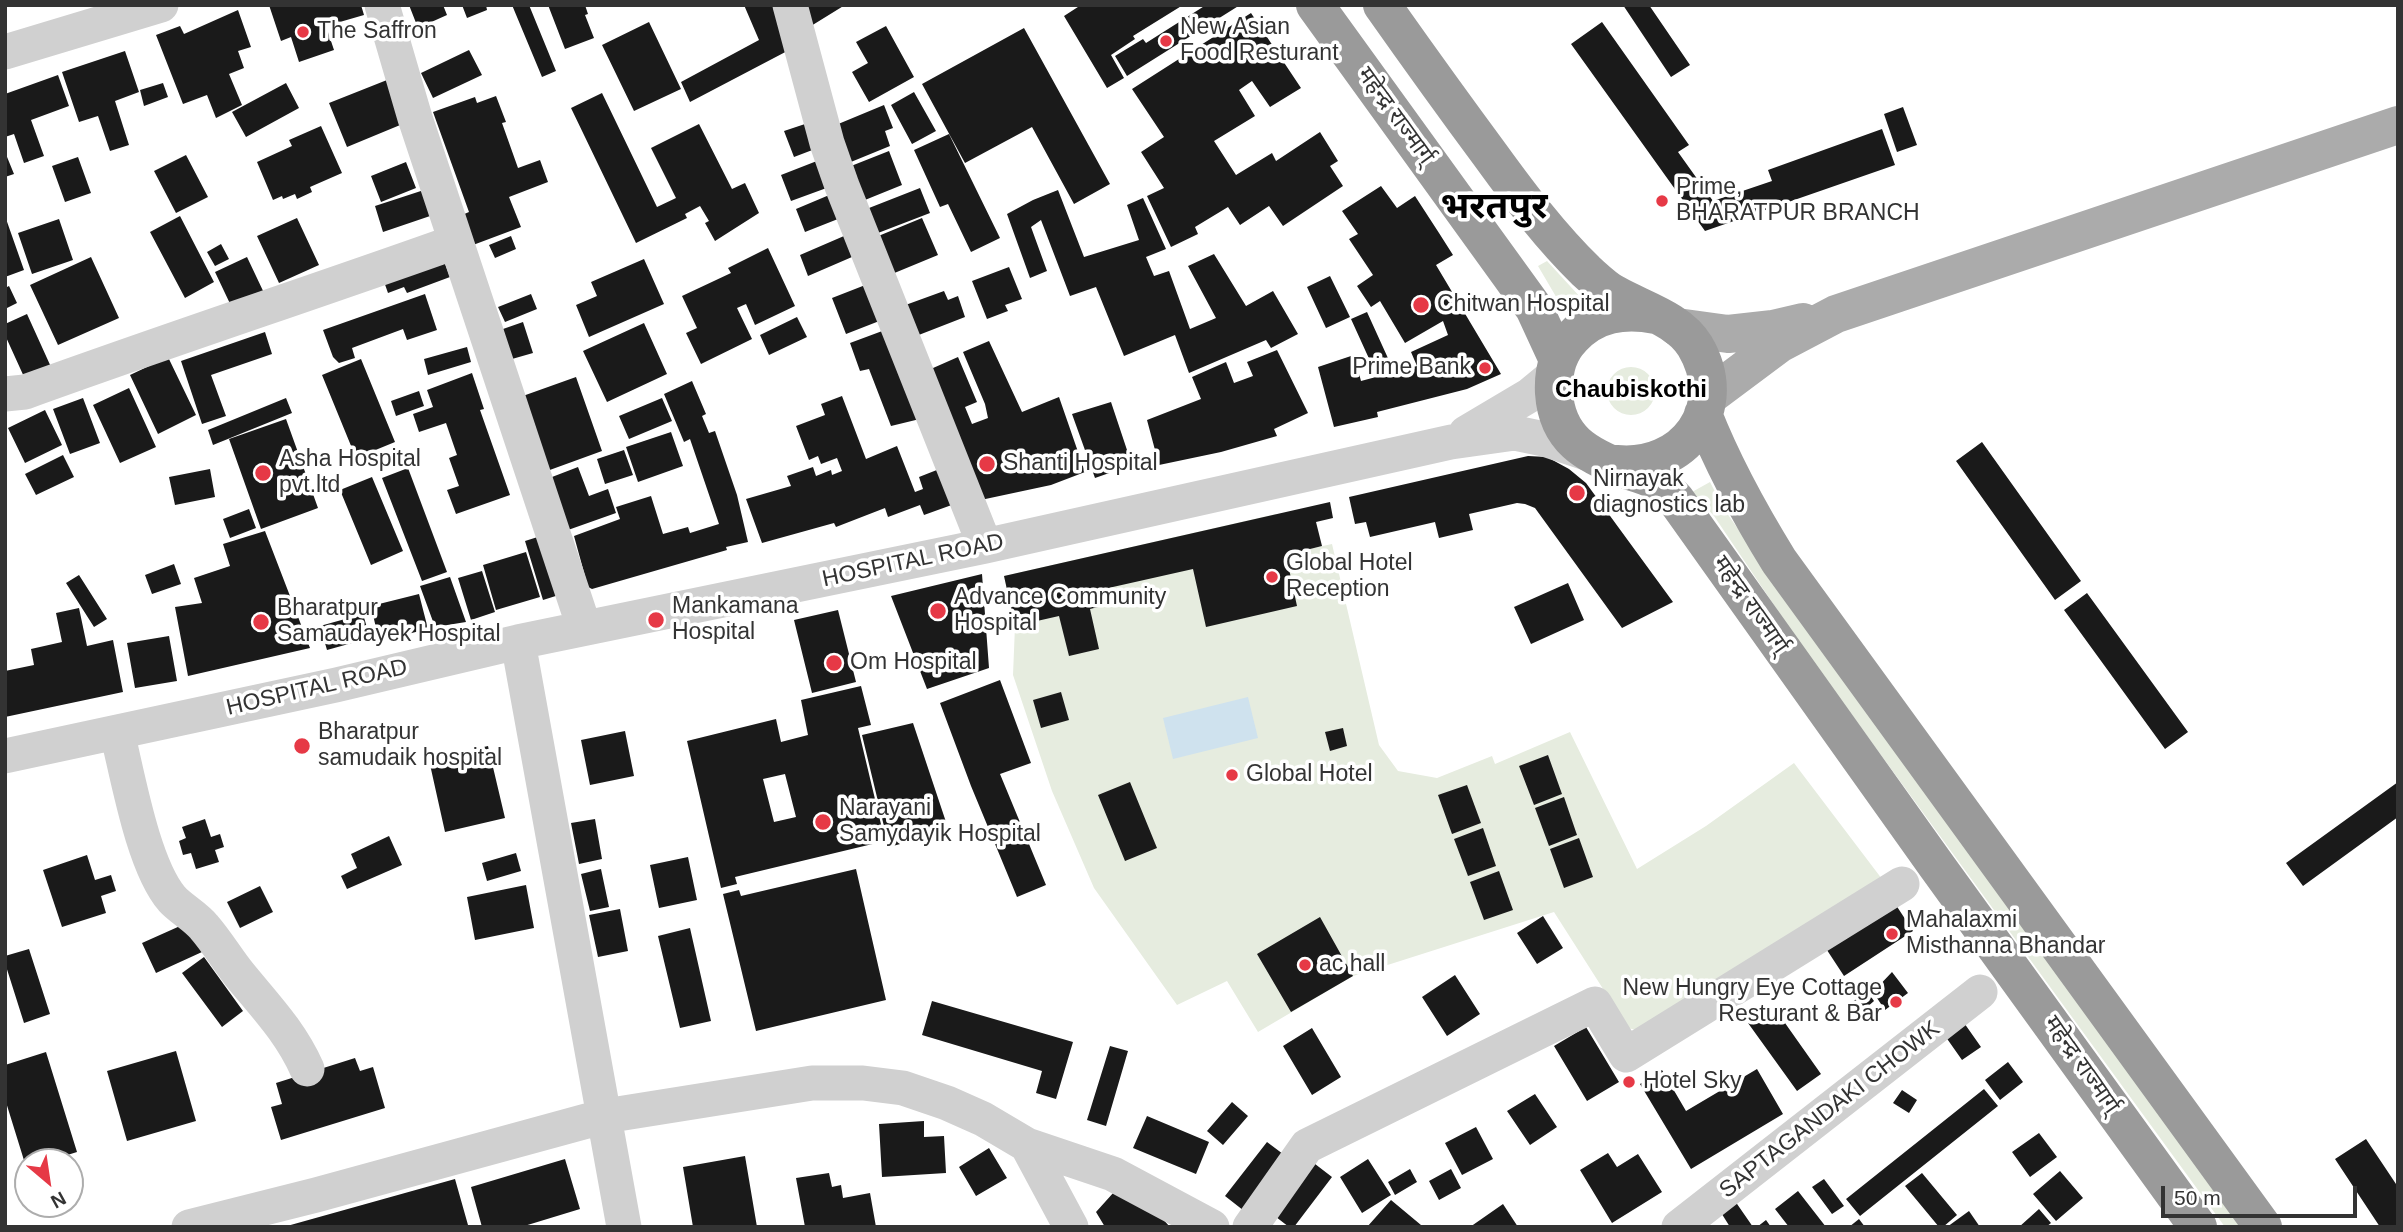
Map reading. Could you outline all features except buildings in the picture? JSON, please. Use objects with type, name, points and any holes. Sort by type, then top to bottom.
[{"type":"highway","name":"महेन्द्र राज्मार्ग्","points":[[1315,5],[1534,308],[1556,368],[1555,411],[1567,435],[1598,458],[1653,480],[1676,500],[2198,1227]]},
{"type":"highway","points":[[1382,5],[1511,183],[1586,271],[1612,293],[1666,321],[1694,344],[1704,366],[1705,406],[1717,448],[1756,524],[1779,561],[2263,1227]]},
{"type":"highway","points":[[1556,368],[1570,340],[1587,324],[1609,314],[1633,311],[1666,321]]},
{"type":"highway","points":[[1598,458],[1633,466],[1656,462],[1676,451],[1693,434],[1705,406]]},
{"type":"main road","points":[[1666,321],[1728,334],[1773,329],[1836,314],[2398,125]]},
{"type":"main road","points":[[1705,406],[1779,344],[1836,314]]},
{"type":"street","points":[[383,5],[415,118],[455,242],[584,627]]},
{"type":"street","points":[[790,5],[827,143],[842,186],[985,546]]},
{"type":"street","points":[[5,52],[154,6]]},
{"type":"street","points":[[5,394],[24,392],[455,242]]},
{"type":"street","name":"HOSPITAL ROAD","points":[[1451,442],[1530,395],[1556,368]]},
{"type":"street","name":"HOSPITAL ROAD","points":[[5,756],[336,685],[584,627],[724,601],[985,546],[1451,442],[1515,433],[1544,439],[1598,458]]},
{"type":"street","points":[[518,642],[624,1227]]},
{"type":"street","points":[[117,732],[136,813],[148,850],[172,898],[203,926],[273,1013],[296,1045],[307,1069]]},
{"type":"street","points":[[1250,1227],[1307,1146],[1353,1121],[1595,1004],[1626,1055],[1902,884]]},
{"type":"street","name":"SAPTAGANDAKI CHOWK","points":[[1679,1227],[1980,992]]},
{"type":"street","points":[[189,1227],[605,1116],[812,1083],[863,1083],[903,1088],[947,1103],[982,1119],[1027,1145],[1113,1174],[1212,1227]]},
{"type":"street","points":[[1027,1145],[1071,1227]]},
{"type":"shaded area","points":[[1547,261],[1582,299],[1565,312],[1538,266]]},
{"type":"shaded area","points":[[1631,367],[1648,374],[1655,391],[1648,408],[1631,415],[1614,408],[1607,391],[1614,374]]},
{"type":"shaded area","points":[[1710,482],[1724,509],[1816,640],[2242,1227],[2225,1227],[1803,648],[1714,516],[1692,492]]},
{"type":"shaded area","name":"Global Hotel","points":[[1276,514],[1286,554],[1332,544],[1379,745],[1398,771],[1437,778],[1492,756],[1495,764],[1570,732],[1637,869],[1706,826],[1794,763],[1885,883],[1640,1031],[1628,1028],[1554,912],[1353,976],[1258,1032],[1227,981],[1177,1005],[1094,888],[1052,791],[1013,675],[1015,626],[1004,576]]},
{"type":"water","points":[[1248,697],[1258,738],[1173,759],[1163,718]]},
{"type":"place","name":"The Saffron","points":[[303,32]]},
{"type":"place","name":"New Asian Food Resturant","points":[[1166,41]]},
{"type":"place","name":"Prime, BHARATPUR BRANCH","points":[[1662,201]]},
{"type":"place","name":"Chitwan Hospital","points":[[1421,305]]},
{"type":"place","name":"Prime Bank","points":[[1485,368]]},
{"type":"place","name":"Shanti Hospital","points":[[987,464]]},
{"type":"place","name":"Asha Hospital pvt.ltd","points":[[263,473]]},
{"type":"place","name":"Nirnayak diagnostics lab","points":[[1577,493]]},
{"type":"place","name":"Global Hotel Reception","points":[[1272,577]]},
{"type":"place","name":"Advance Community Hospital","points":[[938,611]]},
{"type":"place","name":"Mankamana Hospital","points":[[656,620]]},
{"type":"place","name":"Bharatpur Samaudayek Hospital","points":[[261,622]]},
{"type":"place","name":"Om Hospital","points":[[834,663]]},
{"type":"place","name":"Bharatpur samudaik hospital","points":[[302,746]]},
{"type":"place","name":"Global Hotel","points":[[1232,775]]},
{"type":"place","name":"Narayani Samydayik Hospital","points":[[823,822]]},
{"type":"place","name":"Mahalaxmi Misthanna Bhandar","points":[[1892,934]]},
{"type":"place","name":"ac hall","points":[[1305,965]]},
{"type":"place","name":"New Hungry Eye Cottage Resturant & Bar","points":[[1896,1002]]},
{"type":"place","name":"Hotel Sky","points":[[1629,1082]]},
{"type":"district","name":"भरतपुर","points":[[1494,208]]},
{"type":"district","name":"Chaubiskothi","points":[[1631,390]]}]
